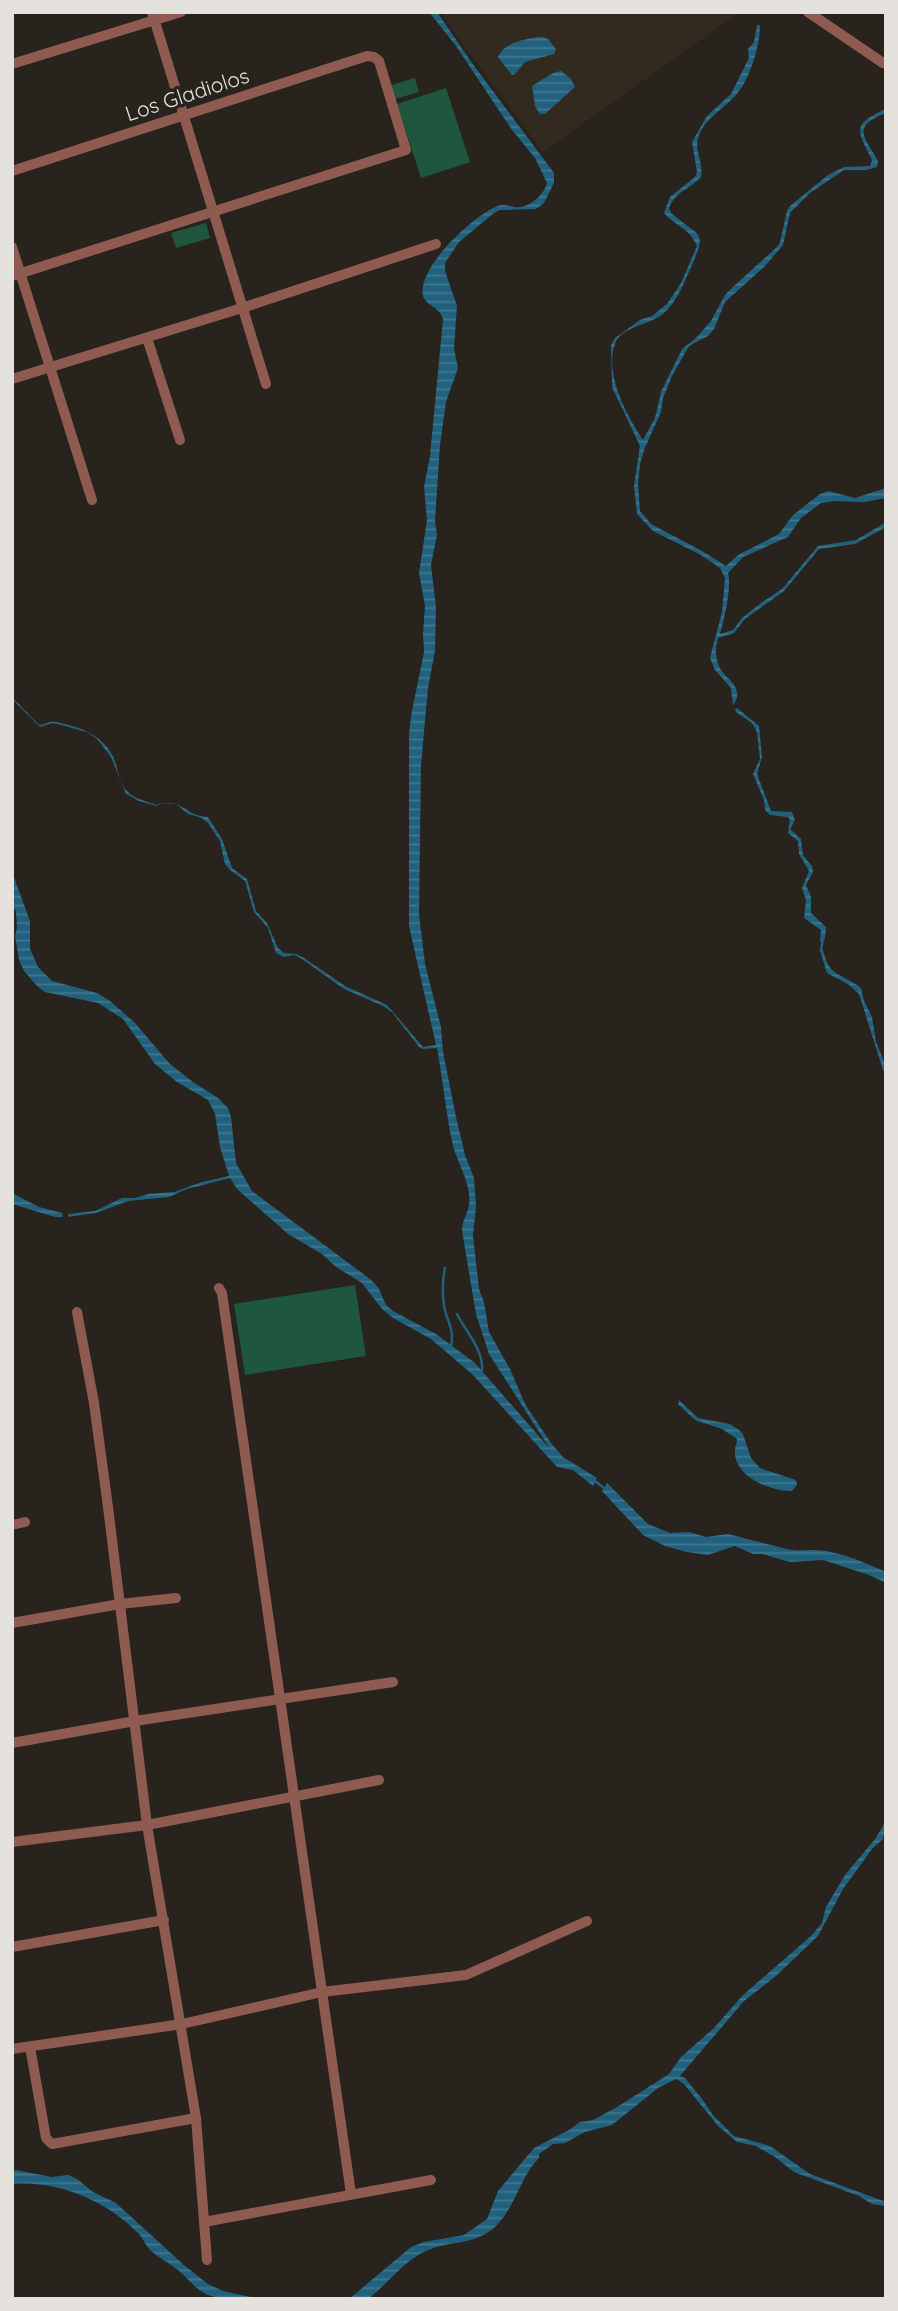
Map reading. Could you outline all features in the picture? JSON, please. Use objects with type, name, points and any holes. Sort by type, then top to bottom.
[{"type":"street","points":[[12,64],[153,16],[181,12]]},
{"type":"street","points":[[808,12],[883,63]]},
{"type":"street","points":[[153,16],[265,384]]},
{"type":"street","name":"Los Gladiolos","points":[[12,170],[366,55],[379,61],[406,149],[212,211]]},
{"type":"street","points":[[16,275],[212,211]]},
{"type":"street","points":[[12,379],[242,308],[436,244]]},
{"type":"street","points":[[12,247],[16,275],[50,367],[92,500]]},
{"type":"street","points":[[147,338],[180,440]]},
{"type":"street","points":[[219,1288],[222,1293],[351,2194]]},
{"type":"street","points":[[77,1312],[95,1416],[147,1825],[196,2118],[207,2260]]},
{"type":"street","points":[[12,1525],[25,1522]]},
{"type":"street","points":[[12,1623],[176,1598]]},
{"type":"street","points":[[12,1742],[393,1682]]},
{"type":"street","points":[[12,1842],[147,1825],[379,1780]]},
{"type":"street","points":[[12,1947],[164,1920]]},
{"type":"street","points":[[12,2049],[182,2024],[322,1992],[466,1975],[587,1921]]},
{"type":"street","points":[[30,2047],[46,2138],[52,2144],[196,2118]]},
{"type":"street","points":[[204,2222],[431,2180]]},
{"type":"shaded area","points":[[442,12],[740,12],[543,152],[458,38]]},
{"type":"green space","points":[[415,78],[419,92],[395,99],[391,85]]},
{"type":"green space","points":[[446,88],[470,162],[421,178],[397,104]]},
{"type":"green space","points":[[206,223],[210,238],[176,248],[171,233]]},
{"type":"green space","points":[[355,1285],[366,1356],[245,1375],[234,1304]]},
{"type":"water","points":[[429,12],[437,12],[554,173],[554,183],[544,203],[536,209],[500,210],[494,213],[459,242],[445,263],[445,271],[457,306],[454,348],[458,368],[446,402],[440,445],[435,520],[437,535],[431,565],[436,607],[435,651],[428,688],[421,765],[419,914],[425,964],[441,1027],[443,1052],[456,1117],[465,1155],[474,1178],[476,1206],[473,1236],[479,1289],[489,1332],[510,1369],[525,1404],[551,1443],[563,1457],[597,1478],[593,1486],[573,1470],[557,1467],[473,1375],[431,1339],[382,1309],[362,1283],[288,1234],[237,1189],[230,1178],[187,1189],[169,1197],[128,1201],[96,1213],[68,1217],[68,1214],[95,1211],[122,1198],[174,1192],[229,1176],[220,1147],[215,1114],[208,1100],[177,1082],[155,1064],[123,1019],[98,1003],[45,992],[24,971],[19,960],[15,936],[17,928],[16,912],[12,904],[12,872],[30,921],[30,949],[38,967],[52,981],[97,993],[110,1001],[135,1023],[170,1064],[218,1098],[228,1108],[236,1163],[252,1191],[370,1279],[378,1287],[386,1305],[393,1311],[436,1334],[475,1363],[550,1449],[489,1354],[476,1314],[462,1231],[469,1204],[468,1190],[453,1146],[437,1048],[419,1047],[392,1012],[383,1006],[344,989],[294,955],[284,957],[276,953],[268,928],[254,912],[245,881],[225,864],[220,841],[208,823],[188,814],[176,804],[208,817],[222,839],[232,868],[247,879],[256,911],[267,923],[278,948],[284,953],[296,954],[304,958],[345,986],[387,1005],[423,1047],[436,1045],[409,926],[409,736],[424,652],[425,606],[419,573],[427,520],[424,487],[430,456],[443,319],[439,311],[423,296],[423,285],[437,258],[473,222],[498,206],[525,206],[539,196],[547,183],[535,158],[512,130],[456,46]]},
{"type":"water","points":[[757,25],[760,25],[760,33],[757,50],[743,85],[707,122],[697,140],[701,177],[679,194],[669,208],[671,213],[699,236],[699,248],[689,272],[676,299],[664,313],[623,333],[615,344],[612,368],[615,381],[624,407],[643,440],[655,418],[661,392],[682,349],[711,321],[725,295],[777,247],[790,206],[828,175],[844,167],[870,166],[872,160],[860,130],[867,120],[886,109],[886,113],[867,123],[864,128],[866,139],[878,161],[877,167],[844,170],[810,193],[790,213],[783,245],[765,266],[725,302],[714,329],[708,336],[689,346],[672,376],[663,398],[661,412],[644,450],[638,484],[640,511],[651,524],[726,566],[738,555],[779,534],[793,515],[820,494],[828,491],[855,498],[886,488],[886,498],[864,502],[821,503],[801,518],[788,537],[743,557],[728,573],[728,595],[720,634],[733,630],[742,618],[782,589],[818,546],[856,540],[886,523],[886,527],[855,544],[819,549],[784,591],[745,619],[734,633],[718,638],[718,663],[736,688],[737,699],[733,705],[731,688],[715,670],[710,658],[722,612],[725,578],[720,568],[701,555],[653,531],[637,514],[634,486],[640,446],[612,387],[611,345],[615,338],[667,304],[681,283],[697,246],[686,231],[664,213],[670,197],[695,177],[697,172],[692,142],[707,116],[731,94],[749,58],[748,49],[754,42]]},
{"type":"water","points":[[543,37],[556,49],[554,54],[525,62],[515,74],[512,75],[498,57],[511,44]]},
{"type":"water","points":[[561,71],[571,79],[575,87],[545,114],[540,114],[535,106],[532,86]]},
{"type":"water","points":[[12,697],[39,725],[53,722],[64,724],[82,729],[98,738],[111,752],[121,781],[130,794],[156,805],[164,803],[156,806],[126,794],[111,757],[97,739],[87,732],[53,723],[40,727]]},
{"type":"water","points":[[737,708],[759,726],[762,757],[757,774],[771,811],[792,812],[795,820],[790,829],[801,839],[803,855],[812,866],[813,872],[806,885],[811,897],[811,913],[826,927],[825,939],[820,942],[821,930],[804,918],[806,900],[802,888],[809,871],[799,854],[798,841],[788,833],[788,817],[770,815],[765,810],[764,800],[753,774],[760,759],[757,732],[752,723],[736,712]]},
{"type":"water","points":[[823,950],[833,971],[861,988],[872,1017],[876,1042],[886,1066],[886,1073],[859,994],[848,984],[827,973],[820,951]]},
{"type":"water","points":[[12,1193],[39,1207],[62,1213],[63,1217],[12,1204]]},
{"type":"water","points":[[679,1400],[698,1418],[730,1424],[739,1430],[743,1434],[751,1458],[760,1468],[796,1480],[797,1485],[792,1491],[783,1491],[755,1481],[740,1468],[736,1459],[737,1439],[722,1429],[695,1420],[678,1404]]},
{"type":"water","points":[[607,1483],[648,1524],[670,1533],[689,1532],[706,1537],[728,1534],[791,1550],[832,1552],[886,1572],[886,1583],[823,1560],[790,1562],[753,1554],[735,1546],[708,1555],[665,1546],[643,1535],[602,1491]]},
{"type":"water","points":[[886,1821],[883,1839],[872,1849],[843,1889],[818,1936],[776,1976],[744,2001],[680,2076],[685,2078],[713,2115],[734,2136],[770,2146],[810,2174],[886,2202],[886,2206],[872,2204],[859,2196],[794,2172],[756,2146],[737,2142],[718,2126],[684,2084],[676,2079],[658,2088],[612,2125],[585,2132],[565,2143],[553,2144],[539,2154],[503,2218],[488,2232],[471,2240],[426,2251],[410,2261],[368,2299],[349,2299],[411,2247],[464,2235],[487,2219],[498,2191],[534,2148],[580,2122],[593,2120],[617,2107],[669,2074],[681,2057],[714,2028],[742,1996],[811,1936],[822,1923],[826,1907],[845,1875],[875,1839]]},
{"type":"water","points":[[12,2171],[52,2177],[68,2175],[77,2179],[93,2192],[116,2203],[208,2284],[223,2291],[259,2299],[229,2299],[206,2294],[151,2251],[139,2234],[112,2212],[64,2189],[47,2185],[12,2184]]},
{"type":"waterway","points":[[821,951],[823,937]]},
{"type":"waterway","points":[[445,1268],[443,1297],[452,1334],[451,1347]]},
{"type":"waterway","points":[[457,1314],[477,1348],[482,1371]]},
{"type":"waterway","points":[[594,1480],[605,1489]]}]
